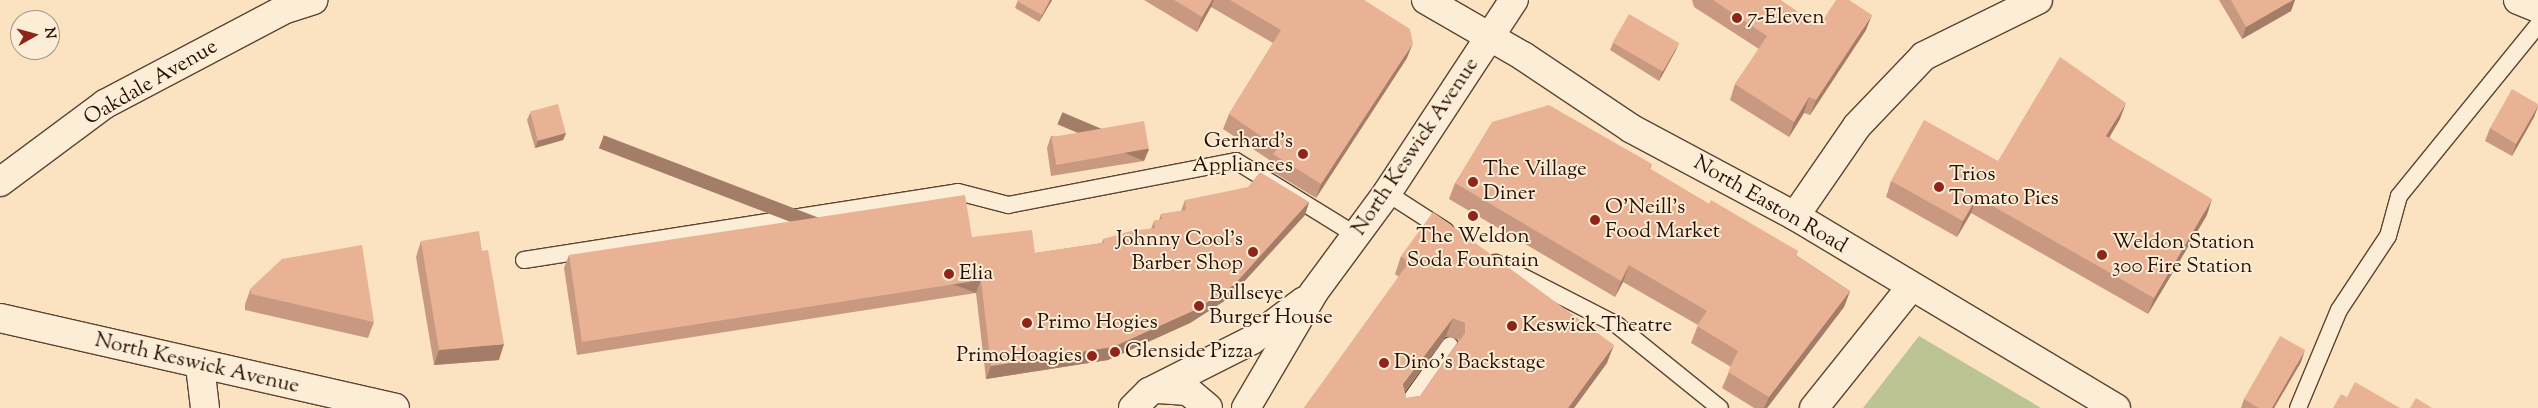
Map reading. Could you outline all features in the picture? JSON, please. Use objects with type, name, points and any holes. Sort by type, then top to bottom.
[{"type":"street","name":"Oakdale Avenue","points":[[0,182],[105,104],[280,5],[313,0]]},
{"type":"street","name":"North Easton Road","points":[[1426,0],[1491,37],[1632,129],[1795,216],[1910,288],[2116,408]]},
{"type":"street","name":"North Keswick Avenue","points":[[1246,408],[1314,292],[1387,193],[1514,0]]},
{"type":"street","points":[[1795,216],[1857,126],[1924,56],[2038,0]]},
{"type":"street","points":[[2518,0],[2538,8]]},
{"type":"street","points":[[1814,408],[1910,288]]},
{"type":"street","name":"North Keswick Avenue","points":[[1138,400],[1252,340],[1314,292]]},
{"type":"street","name":"North Keswick Avenue","points":[[0,318],[200,366],[395,408]]},
{"type":"street","points":[[200,366],[204,408]]},
{"type":"street","points":[[1138,400],[1188,391],[1208,408]]},
{"type":"lane","points":[[2298,408],[2339,310],[2388,236],[2399,196],[2538,25]]},
{"type":"lane","points":[[524,260],[958,192],[1008,205],[1236,161],[1356,235]]},
{"type":"lane","points":[[1387,193],[1460,240]]},
{"type":"lane","points":[[1482,255],[1617,325],[1720,408]]},
{"type":"lane","points":[[1405,408],[1450,344]]},
{"type":"green space","points":[[1919,336],[2041,408],[1863,408]]},
{"type":"building","points":[[1018,0],[1050,0],[1042,15]]},
{"type":"building","points":[[1174,0],[1212,0],[1202,17]]},
{"type":"building","points":[[1230,0],[1364,0],[1410,29],[1413,43],[1321,184],[1273,154],[1278,148],[1229,114],[1281,30]]},
{"type":"building","points":[[1713,0],[1780,0],[1819,26],[1836,0],[1849,0],[1872,15],[1816,100],[1809,97],[1794,122],[1735,84],[1767,36]]},
{"type":"building","points":[[2231,0],[2293,0],[2246,27]]},
{"type":"building","points":[[1629,14],[1679,43],[1663,72],[1612,43]]},
{"type":"building","points":[[2060,57],[2126,103],[2106,136],[2212,199],[2154,298],[1977,197],[1963,221],[1891,181],[1924,120],[1998,161]]},
{"type":"building","points":[[2512,89],[2538,104],[2516,144],[2490,128]]},
{"type":"building","points":[[558,104],[566,133],[538,140],[530,112]]},
{"type":"building","points":[[1549,105],[1652,164],[1649,168],[1709,204],[1711,200],[1798,251],[1795,255],[1850,291],[1769,397],[1728,372],[1738,351],[1697,326],[1707,311],[1629,265],[1621,281],[1455,183],[1492,122]]},
{"type":"building","points":[[1144,121],[1149,149],[1056,165],[1051,137]]},
{"type":"building","points":[[1260,172],[1309,202],[1234,285],[1195,310],[1113,347],[991,366],[981,280],[582,342],[569,255],[965,195],[972,237],[1032,230],[1035,253],[1104,243],[1103,239],[1131,231],[1155,228],[1154,221],[1162,219],[1161,214],[1186,210],[1185,200],[1248,187]]},
{"type":"building","points":[[1433,212],[1614,345],[1568,408],[1304,408],[1409,262],[1401,256]],"holes":[[[1453,318],[1465,323],[1465,333],[1420,396],[1406,398],[1403,384]]]},
{"type":"building","points":[[479,231],[482,251],[488,250],[504,344],[439,350],[421,241]]},
{"type":"building","points":[[362,245],[374,322],[251,294],[251,288],[282,259]]},
{"type":"building","points":[[2280,336],[2305,350],[2272,408],[2259,408],[2244,399]]},
{"type":"building","points":[[2355,382],[2400,408],[2333,408],[2341,394],[2347,397]]},
{"type":"building","points":[[2416,398],[2432,408],[2410,408]]},
{"type":"place","name":"7-Eleven","points":[[1737,18]]},
{"type":"place","name":"Gerhard's Appliances","points":[[1303,154]]},
{"type":"place","name":"The Village Diner","points":[[1473,182]]},
{"type":"place","name":"Trios Tomato Pies","points":[[1939,187]]},
{"type":"place","name":"The Weldon Soda Fountain","points":[[1473,216]]},
{"type":"place","name":"O'Neill's Food Market","points":[[1595,220]]},
{"type":"place","name":"Johnny Cool's Barber Shop","points":[[1253,252]]},
{"type":"place","name":"Weldon Station 300 Fire Station","points":[[2102,255]]},
{"type":"place","name":"Elia","points":[[949,274]]},
{"type":"place","name":"Bullseye Burger House","points":[[1199,306]]},
{"type":"place","name":"Primo Hogies","points":[[1027,323]]},
{"type":"place","name":"Keswick Theatre","points":[[1512,326]]},
{"type":"place","name":"Glenside Pizza","points":[[1115,352]]},
{"type":"place","name":"PrimoHoagies","points":[[1092,356]]},
{"type":"place","name":"Dino's Backstage","points":[[1384,363]]}]
